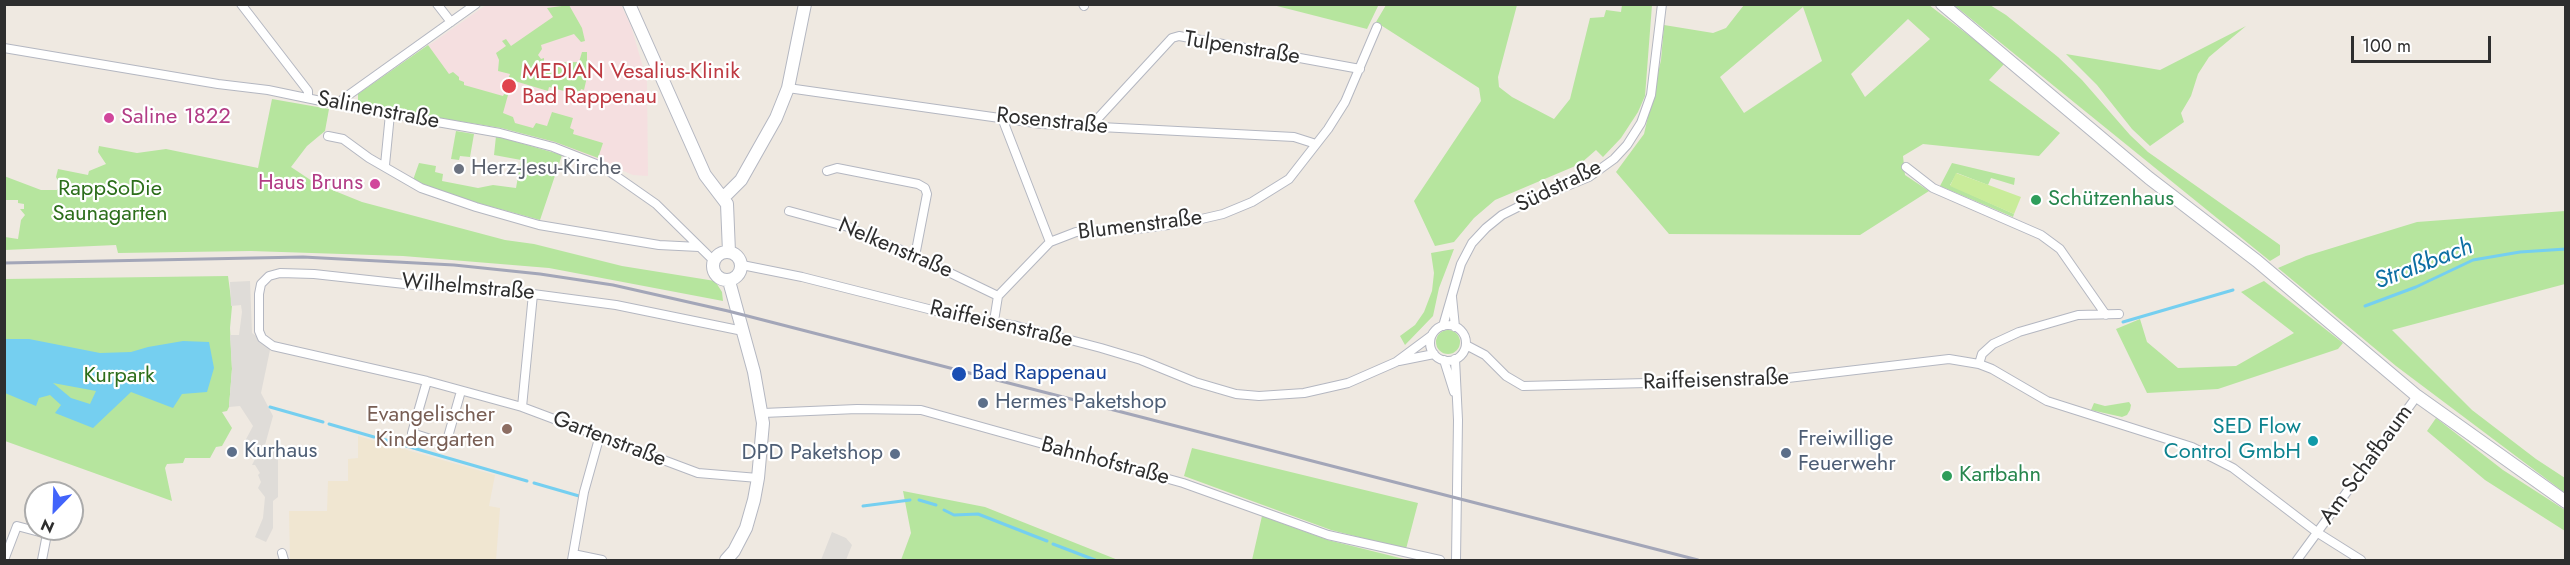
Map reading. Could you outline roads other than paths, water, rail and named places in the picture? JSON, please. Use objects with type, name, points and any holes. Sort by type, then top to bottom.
[{"type":"street","points":[[241,4],[308,91],[308,98]]},
{"type":"street","points":[[437,4],[451,22]]},
{"type":"street","points":[[340,105],[344,99],[476,4]]},
{"type":"street","points":[[629,4],[705,175],[724,197],[728,214],[729,252]]},
{"type":"street","points":[[724,197],[741,180],[776,118],[788,88],[804,4]]},
{"type":"street","name":"Südstraße","points":[[1443,326],[1461,264],[1472,243],[1486,228],[1502,215],[1526,203],[1589,177],[1614,159],[1627,145],[1641,123],[1651,95],[1662,4]]},
{"type":"street","points":[[1942,4],[2149,178],[2277,278],[2417,396],[2565,502]]},
{"type":"street","name":"Blumenstraße","points":[[998,296],[1050,242],[1076,232],[1136,229],[1184,223],[1223,214],[1252,202],[1288,179],[1328,129],[1345,102],[1377,27]]},
{"type":"street","name":"Tulpenstraße","points":[[1089,128],[1172,38],[1179,36],[1360,69]]},
{"type":"street","name":"Salinenstraße","points":[[4,48],[218,84],[268,90],[500,133],[553,147],[601,166],[656,204],[714,261]]},
{"type":"street","name":"Rosenstraße","points":[[788,88],[1089,128],[1294,137],[1316,144]]},
{"type":"street","points":[[385,165],[390,114]]},
{"type":"street","points":[[1002,118],[1050,242]]},
{"type":"street","points":[[328,136],[343,139],[369,158],[385,165],[389,170],[421,188],[539,225],[660,245],[699,247]]},
{"type":"street","points":[[1906,167],[1933,188],[2041,235],[2060,249],[2106,315]]},
{"type":"street","points":[[827,171],[837,168],[918,184],[925,188],[927,194],[915,256]]},
{"type":"street","name":"Nelkenstraße","points":[[789,211],[848,227],[998,296]]},
{"type":"street","points":[[729,252],[739,258],[742,265],[740,274],[729,281],[717,276],[713,269],[714,261],[722,253],[729,252]]},
{"type":"street","name":"Raiffeisenstraße","points":[[742,265],[812,279],[948,314],[994,321],[1131,357],[1195,382],[1236,394],[1259,396],[1304,393],[1348,383],[1396,362],[1434,354]]},
{"type":"street","name":"Wilhelmstraße","points":[[273,346],[262,338],[259,331],[259,294],[261,284],[269,276],[280,273],[369,278],[414,285],[533,294],[616,305],[743,332]]},
{"type":"street","points":[[726,561],[746,528],[758,477],[763,414],[729,281]]},
{"type":"street","name":"Südstraße","points":[[1452,290],[1455,327]]},
{"type":"street","points":[[522,407],[533,294]]},
{"type":"street","points":[[994,321],[998,296]]},
{"type":"street","points":[[1979,364],[1982,354],[1993,344],[2019,332],[2078,315],[2120,314]]},
{"type":"street","points":[[1443,326],[1455,327]]},
{"type":"street","name":"Raiffeisenstraße","points":[[1396,362],[1443,326]]},
{"type":"street","name":"Raiffeisenstraße","points":[[1455,327],[1464,334],[1466,345],[1485,355],[1506,376],[1523,386],[1771,380],[1949,359],[1979,364],[1992,369],[2047,402],[2192,447],[2233,468],[2318,533],[2361,561]]},
{"type":"street","points":[[1431,336],[1430,346],[1434,354],[1444,360],[1455,359],[1462,354],[1466,345]]},
{"type":"street","name":"Gartenstraße","points":[[273,346],[427,381],[522,407],[698,473],[758,477]]},
{"type":"street","points":[[1455,359],[1457,398],[1456,561]]},
{"type":"street","points":[[1444,360],[1457,398]]},
{"type":"street","points":[[427,381],[412,433],[446,444],[461,391]]},
{"type":"street","name":"Am Schafbaum","points":[[2318,533],[2417,396]]},
{"type":"street","name":"Bahnhofstraße","points":[[763,414],[857,409],[921,410],[1184,483],[1328,535],[1440,561]]},
{"type":"street","points":[[600,435],[584,492],[573,557],[602,561]]},
{"type":"street","points":[[4,560],[17,526],[47,534],[42,561]]},
{"type":"street","points":[[2297,561],[2318,533]]},
{"type":"water","points":[[4,339],[29,339],[100,353],[131,352],[183,341],[209,342],[214,368],[207,392],[182,394],[173,408],[131,392],[93,428],[55,413],[61,405],[50,395],[39,398],[36,406],[5,393]],"holes":[[[53,383],[96,391],[90,404],[71,398]]]},
{"type":"waterway","name":"Straßbach","points":[[2365,306],[2416,287],[2473,260],[2520,252],[2566,249]]},
{"type":"waterway","name":"Straßbach","points":[[2123,322],[2233,290]]},
{"type":"waterway","points":[[270,407],[323,422]]},
{"type":"waterway","points":[[329,424],[374,437]]},
{"type":"waterway","points":[[379,438],[527,481]]},
{"type":"waterway","points":[[534,483],[579,496]]},
{"type":"waterway","points":[[863,506],[910,500]]},
{"type":"waterway","points":[[919,500],[936,505]]},
{"type":"waterway","points":[[944,510],[954,515],[978,514],[1047,541]]},
{"type":"waterway","points":[[1053,544],[1095,560]]},
{"type":"railway","points":[[4,263],[303,257],[454,265],[540,274],[613,285],[728,311],[1698,560]]},
{"type":"place","name":"MEDIAN Vesalius-Klinik Bad Rappenau","points":[[509,86]]},
{"type":"place","name":"Saline 1822","points":[[109,118]]},
{"type":"place","name":"Herz-Jesu-Kirche","points":[[459,169]]},
{"type":"place","name":"Haus Bruns","points":[[375,184]]},
{"type":"place","name":"Schützenhaus","points":[[2036,200]]},
{"type":"place","name":"Bad Rappenau","points":[[959,374]]},
{"type":"place","name":"Hermes Paketshop","points":[[983,403]]},
{"type":"place","name":"Evangelischer Kindergarten","points":[[507,429]]},
{"type":"place","name":"SED Flow Control GmbH","points":[[2313,441]]},
{"type":"place","name":"Kurhaus","points":[[232,452]]},
{"type":"place","name":"Freiwillige Feuerwehr","points":[[1786,453]]},
{"type":"place","name":"DPD Paketshop","points":[[895,454]]},
{"type":"place","name":"Kartbahn","points":[[1947,476]]},
{"type":"park label","name":"RappSoDie Saunagarten","points":[[110,202]]},
{"type":"park label","name":"Kurpark","points":[[119,377]]}]
